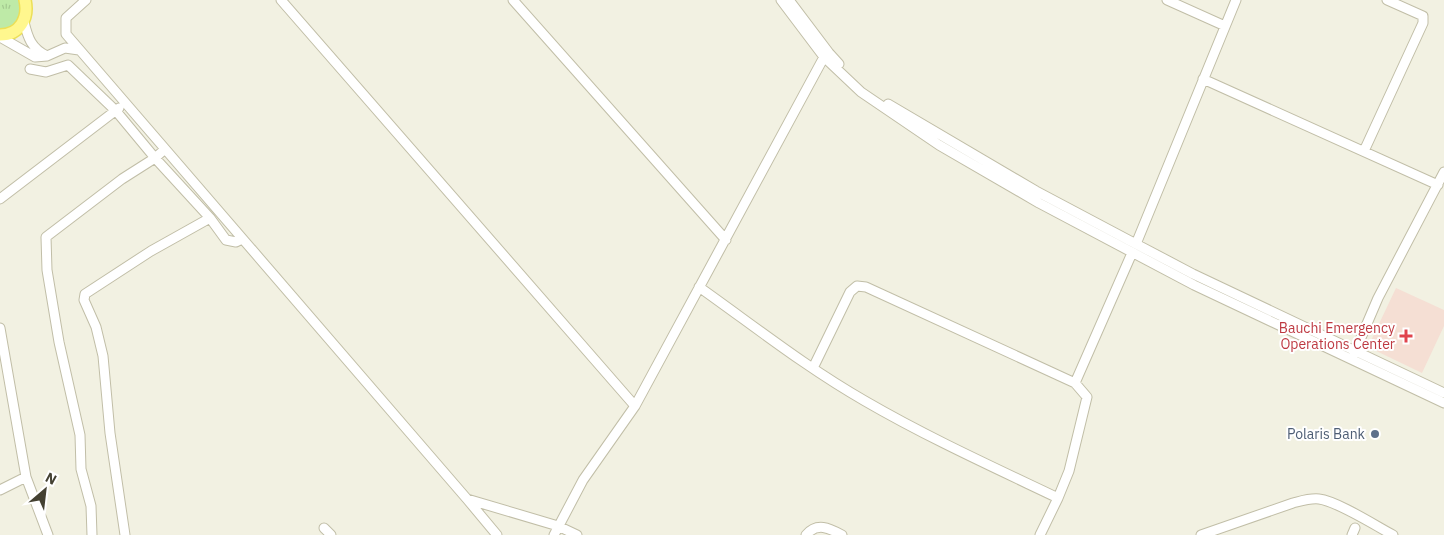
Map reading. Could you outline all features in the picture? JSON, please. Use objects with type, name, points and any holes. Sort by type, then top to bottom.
[{"type":"main road","points":[[24,0],[25,18]]},
{"type":"main road","points":[[0,36],[12,33],[19,28],[32,0]]},
{"type":"street","points":[[86,0],[66,18],[66,34],[497,535]]},
{"type":"street","points":[[281,0],[635,406]]},
{"type":"street","points":[[513,0],[726,240]]},
{"type":"street","points":[[781,0],[826,55],[861,92],[939,145],[1039,202],[1134,248],[1194,285],[1444,393]]},
{"type":"street","points":[[789,0],[826,55]]},
{"type":"street","points":[[1167,0],[1225,26]]},
{"type":"street","points":[[1075,383],[1134,248],[1236,0]]},
{"type":"street","points":[[1364,151],[1423,23],[1423,16],[1417,12],[1387,0]]},
{"type":"street","points":[[25,18],[28,38],[32,46],[38,52],[47,56]]},
{"type":"street","points":[[0,36],[35,57],[47,56],[65,48],[79,50]]},
{"type":"street","points":[[554,535],[583,480],[635,406],[826,55]]},
{"type":"street","points":[[30,69],[46,72],[68,65],[116,111],[155,158],[210,218],[226,240],[236,242],[242,239]]},
{"type":"street","points":[[1204,79],[1438,184]]},
{"type":"street","points":[[0,199],[116,111],[125,102]]},
{"type":"street","points":[[92,535],[91,506],[81,469],[80,435],[59,342],[48,270],[46,237],[165,149]]},
{"type":"street","points":[[1354,355],[1378,298],[1444,172]]},
{"type":"street","points":[[125,535],[110,433],[104,356],[96,327],[84,300],[85,294],[151,251],[210,218]]},
{"type":"street","points":[[813,368],[850,292],[857,286],[866,287],[1075,383],[1087,397],[1069,471],[1040,535]]},
{"type":"street","points":[[700,288],[813,368],[864,401],[916,430],[1058,498]]},
{"type":"street","points":[[0,328],[26,477],[48,535]]},
{"type":"street","points":[[1354,355],[1444,403]]},
{"type":"street","points":[[0,490],[26,477]]},
{"type":"street","points":[[467,498],[558,526],[578,535]]},
{"type":"street","points":[[1201,535],[1293,503],[1318,498],[1340,506],[1393,535]]},
{"type":"street","points":[[806,535],[816,527],[824,527],[842,535]]},
{"type":"street","points":[[324,528],[331,535]]},
{"type":"shaded area","name":"Bauchi Emergency Operations Center","points":[[1396,288],[1444,310],[1444,326],[1422,373],[1368,347]]},
{"type":"green space","points":[[0,0],[21,0],[20,22],[0,33]]},
{"type":"place","name":"Bauchi Emergency Operations Center","points":[[1406,336]]},
{"type":"place","name":"Polaris Bank","points":[[1375,434]]}]
